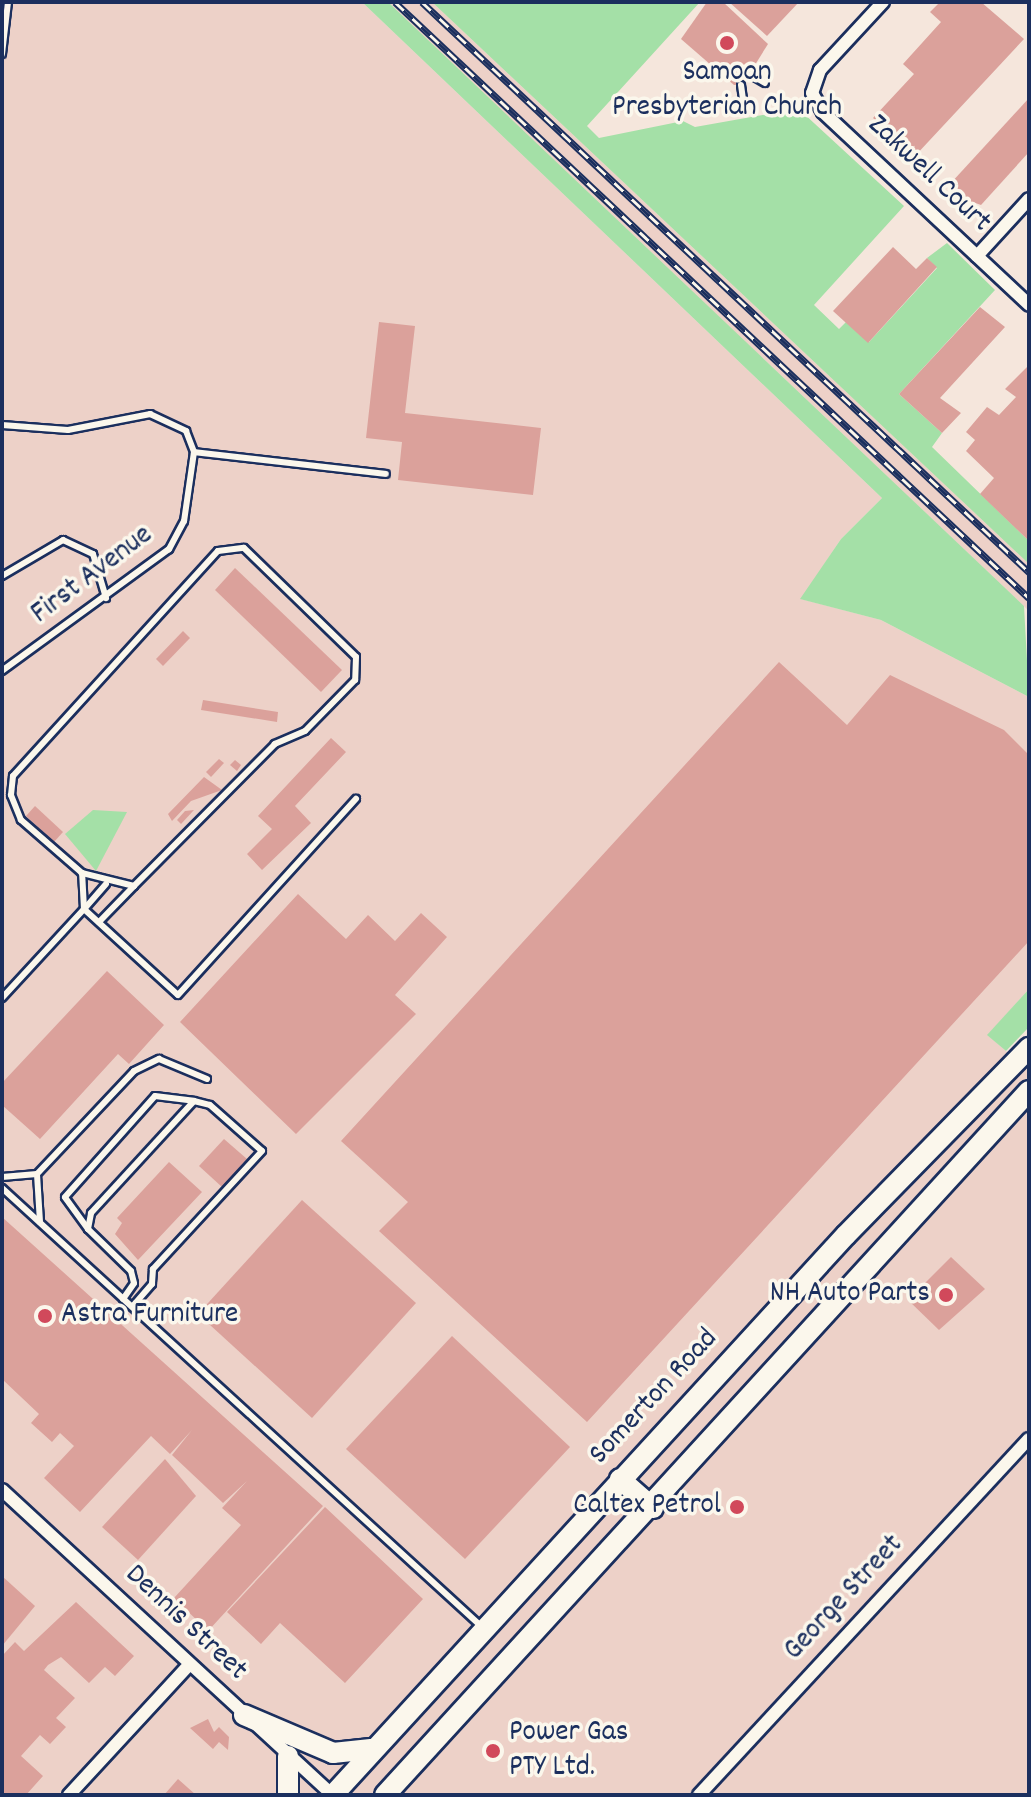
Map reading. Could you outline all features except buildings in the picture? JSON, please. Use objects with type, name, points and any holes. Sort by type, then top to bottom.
[{"type":"main road","name":"Somerton Road","points":[[333,1795],[372,1748],[620,1479],[1029,1048]]},
{"type":"main road","points":[[385,1795],[653,1508],[1029,1091]]},
{"type":"main road","points":[[620,1479],[653,1508]]},
{"type":"main road","points":[[244,1715],[333,1753],[372,1748]]},
{"type":"main road","points":[[288,1756],[288,1795]]},
{"type":"street","name":"Zakwell Court","points":[[883,2],[820,70],[812,93],[1029,305]]},
{"type":"street","points":[[977,256],[1029,199]]},
{"type":"street","name":"George Street","points":[[699,1795],[1029,1439]]},
{"type":"street","name":"Dennis Street","points":[[2,1490],[333,1795]]},
{"type":"street","points":[[69,1795],[190,1664]]},
{"type":"lane","points":[[2,54],[8,2]]},
{"type":"lane","points":[[751,75],[765,83]]},
{"type":"lane","points":[[741,85],[743,99]]},
{"type":"lane","points":[[2,425],[68,430],[150,414],[186,431],[194,452],[386,474]]},
{"type":"lane","name":"First Avenue","points":[[2,671],[157,562],[178,536],[194,452]]},
{"type":"lane","points":[[2,576],[63,540],[93,554],[106,598]]},
{"type":"lane","points":[[99,922],[275,744],[305,731],[355,680],[356,657],[244,548],[218,551],[13,776],[21,820],[82,873],[106,884],[134,886]]},
{"type":"lane","points":[[82,873],[84,909],[178,995],[356,799]]},
{"type":"lane","points":[[2,998],[106,884]]},
{"type":"lane","points":[[2,1177],[37,1174],[134,1071],[159,1059],[207,1079]]},
{"type":"lane","points":[[123,1299],[134,1283],[131,1271],[88,1229],[65,1197],[155,1096],[210,1105],[262,1151],[153,1269],[152,1284],[132,1307]]},
{"type":"lane","points":[[88,1229],[91,1213],[194,1101]]},
{"type":"lane","points":[[37,1174],[40,1222]]},
{"type":"lane","points":[[2,1188],[484,1629]]},
{"type":"shaded area","points":[[2,2],[362,2],[882,498],[841,539],[801,599],[881,620],[1029,697],[1029,989],[988,1035],[1029,1072],[1029,1795],[2,1795]]},
{"type":"shaded area","points":[[388,2],[432,2],[1029,564],[1029,611]]},
{"type":"green space","points":[[362,2],[388,2],[1024,606],[1029,697],[881,620],[800,599],[841,539],[882,498]]},
{"type":"green space","points":[[432,2],[700,2],[587,126],[599,138],[683,121],[695,127],[786,111],[777,102],[789,100],[904,206],[814,305],[839,329],[846,322],[869,342],[937,268],[927,258],[947,243],[995,290],[899,394],[942,433],[932,447],[1029,541],[1029,564]]},
{"type":"green space","points":[[93,810],[127,812],[96,871],[65,834]]},
{"type":"green space","points":[[1029,989],[1029,1027],[1006,1051],[987,1035]]},
{"type":"railway","points":[[395,2],[1029,598]]},
{"type":"railway","points":[[422,2],[1029,572]]},
{"type":"place","name":"Samoan Presbyterian Church","points":[[727,43]]},
{"type":"place","name":"NH Auto Parts","points":[[946,1295]]},
{"type":"place","name":"Astra Furniture","points":[[45,1316]]},
{"type":"place","name":"Caltex Petrol","points":[[737,1507]]},
{"type":"place","name":"Power Gas PTY Ltd.","points":[[493,1751]]}]
